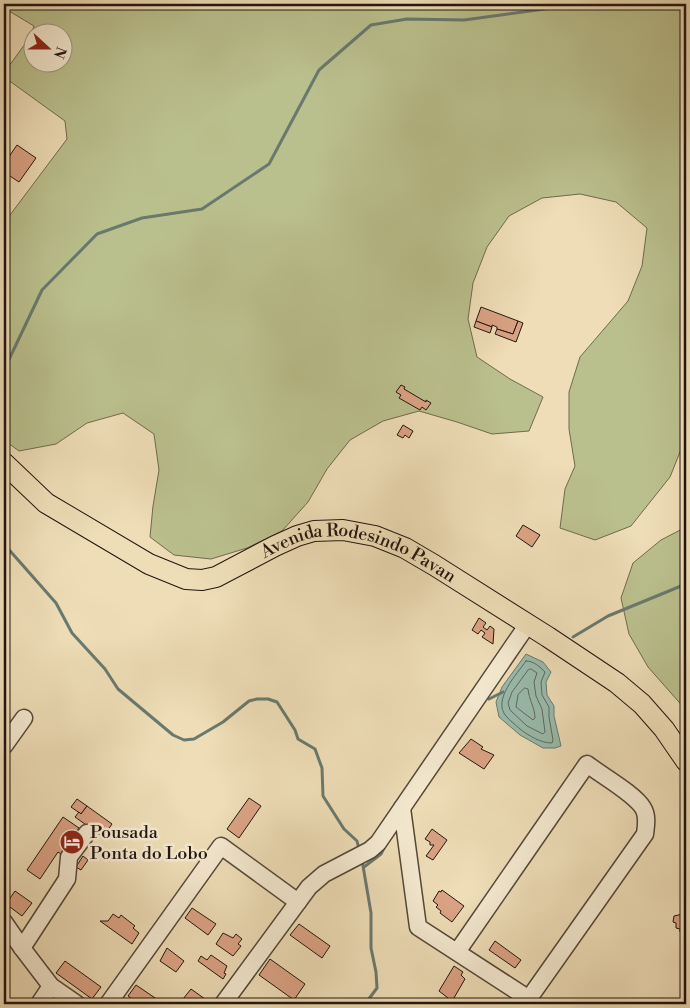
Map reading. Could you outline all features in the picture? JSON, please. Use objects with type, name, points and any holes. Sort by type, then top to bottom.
[{"type":"main road","name":"Avenida Rodesindo Pavan","points":[[4,463],[46,503],[149,564],[186,579],[202,580],[216,577],[297,536],[314,531],[343,530],[375,536],[405,548],[526,623],[617,683],[642,704],[664,729],[686,761]]},
{"type":"street","points":[[223,1004],[308,887],[324,874],[370,850],[378,843],[506,659],[526,623]]},
{"type":"street","points":[[4,746],[24,718]]},
{"type":"street","points":[[402,808],[418,927],[457,952],[527,1002],[645,834],[647,822],[644,809],[636,800],[587,764],[457,952]]},
{"type":"street","points":[[22,948],[67,879],[68,857],[87,833]]},
{"type":"street","points":[[108,1004],[220,846],[298,902]]},
{"type":"street","points":[[4,922],[51,986],[77,1004]]},
{"type":"street","points":[[39,1004],[51,986]]},
{"type":"green space","points":[[4,4],[686,4],[686,437],[670,477],[631,526],[595,540],[560,528],[565,489],[575,466],[569,429],[569,392],[580,357],[628,301],[642,266],[647,228],[616,202],[580,194],[542,198],[509,216],[487,247],[473,283],[468,319],[477,357],[510,379],[543,397],[529,431],[492,434],[419,411],[383,421],[350,440],[327,469],[308,502],[282,531],[247,548],[211,559],[174,555],[150,537],[159,470],[154,434],[123,413],[87,423],[56,444],[19,451],[4,440],[4,223],[67,139],[65,121],[4,77],[4,73],[22,48],[22,72],[72,72],[72,22],[27,22],[4,8]]},
{"type":"green space","points":[[686,527],[686,710],[648,667],[629,634],[621,598],[633,563],[661,540]]},
{"type":"water","points":[[526,654],[543,662],[551,672],[546,682],[547,695],[554,706],[554,716],[561,746],[543,748],[520,735],[499,717],[496,702],[502,687]]},
{"type":"building","points":[[17,145],[36,158],[19,182],[4,172],[4,164]]},
{"type":"building","points":[[481,307],[518,321],[513,334],[497,329],[497,327],[492,325],[492,327],[476,321]]},
{"type":"building","points":[[476,321],[492,327],[490,333],[474,327]]},
{"type":"building","points":[[518,321],[523,323],[516,342],[495,334],[497,329],[513,334]]},
{"type":"building","points":[[401,385],[405,387],[404,389],[431,403],[426,410],[422,407],[420,410],[399,398],[401,395],[396,392]]},
{"type":"building","points":[[403,425],[413,431],[409,438],[405,435],[403,438],[397,435]]},
{"type":"building","points":[[523,525],[540,535],[532,547],[516,536]]},
{"type":"building","points":[[479,618],[486,623],[483,627],[487,630],[490,626],[494,629],[493,644],[482,637],[485,633],[481,630],[478,634],[472,630]]},
{"type":"building","points":[[471,739],[483,747],[481,749],[494,755],[484,769],[459,753]]},
{"type":"building","points":[[249,798],[261,806],[239,838],[227,829]]},
{"type":"building","points":[[77,799],[87,806],[81,814],[71,807]]},
{"type":"building","points":[[87,806],[112,824],[103,837],[75,817],[79,812],[81,814]]},
{"type":"building","points":[[63,817],[79,828],[61,854],[58,852],[40,879],[27,870]]},
{"type":"building","points":[[432,829],[447,840],[433,860],[426,856],[434,845],[430,845],[430,842],[425,839]]},
{"type":"building","points":[[83,856],[88,860],[81,870],[76,867]]},
{"type":"building","points":[[442,890],[464,906],[452,922],[440,913],[441,911],[436,907],[438,905],[433,901],[439,891],[441,892]]},
{"type":"building","points":[[15,891],[32,903],[22,916],[6,904]]},
{"type":"building","points":[[192,908],[216,924],[208,935],[185,918]]},
{"type":"building","points":[[683,911],[686,912],[686,933],[680,932],[680,929],[676,928],[676,923],[673,922],[674,916],[683,914]]},
{"type":"building","points":[[113,914],[119,918],[121,915],[135,926],[133,928],[139,933],[132,944],[100,921],[108,921]]},
{"type":"building","points":[[299,924],[330,946],[322,958],[290,935]]},
{"type":"building","points":[[223,933],[233,938],[236,934],[242,939],[238,944],[241,946],[233,956],[216,944]]},
{"type":"building","points":[[495,941],[521,960],[515,968],[489,950]]},
{"type":"building","points":[[167,948],[184,961],[176,972],[160,961]]},
{"type":"building","points":[[211,955],[227,966],[223,979],[198,961],[201,956],[207,960]]},
{"type":"building","points":[[270,959],[305,984],[294,1000],[259,975]]},
{"type":"building","points":[[65,961],[101,987],[92,999],[56,973]]},
{"type":"building","points":[[454,966],[463,972],[461,975],[465,979],[451,1003],[439,991]]},
{"type":"building","points":[[136,985],[161,1002],[160,1004],[139,1004],[128,996]]},
{"type":"building","points":[[191,989],[205,999],[202,1004],[179,1004]]},
{"type":"waterway","points":[[4,370],[42,290],[97,234],[142,218],[202,209],[269,164],[319,70],[371,25],[407,19],[464,20],[581,4]]},
{"type":"waterway","points":[[4,544],[56,603],[72,633],[105,669],[118,689],[173,735],[184,740],[194,739],[223,722],[249,701],[268,699],[277,702],[295,730],[298,739],[315,749],[322,768],[323,796],[344,829],[357,841],[359,849]]},
{"type":"waterway","points":[[573,637],[608,616],[686,584]]},
{"type":"waterway","points":[[489,699],[503,692]]},
{"type":"waterway","points":[[364,867],[381,854],[385,846]]},
{"type":"waterway","points":[[362,860],[371,913],[371,948],[377,988],[365,1004]]},
{"type":"place","name":"Pousada Ponta do Lobo","points":[[72,842]]}]
